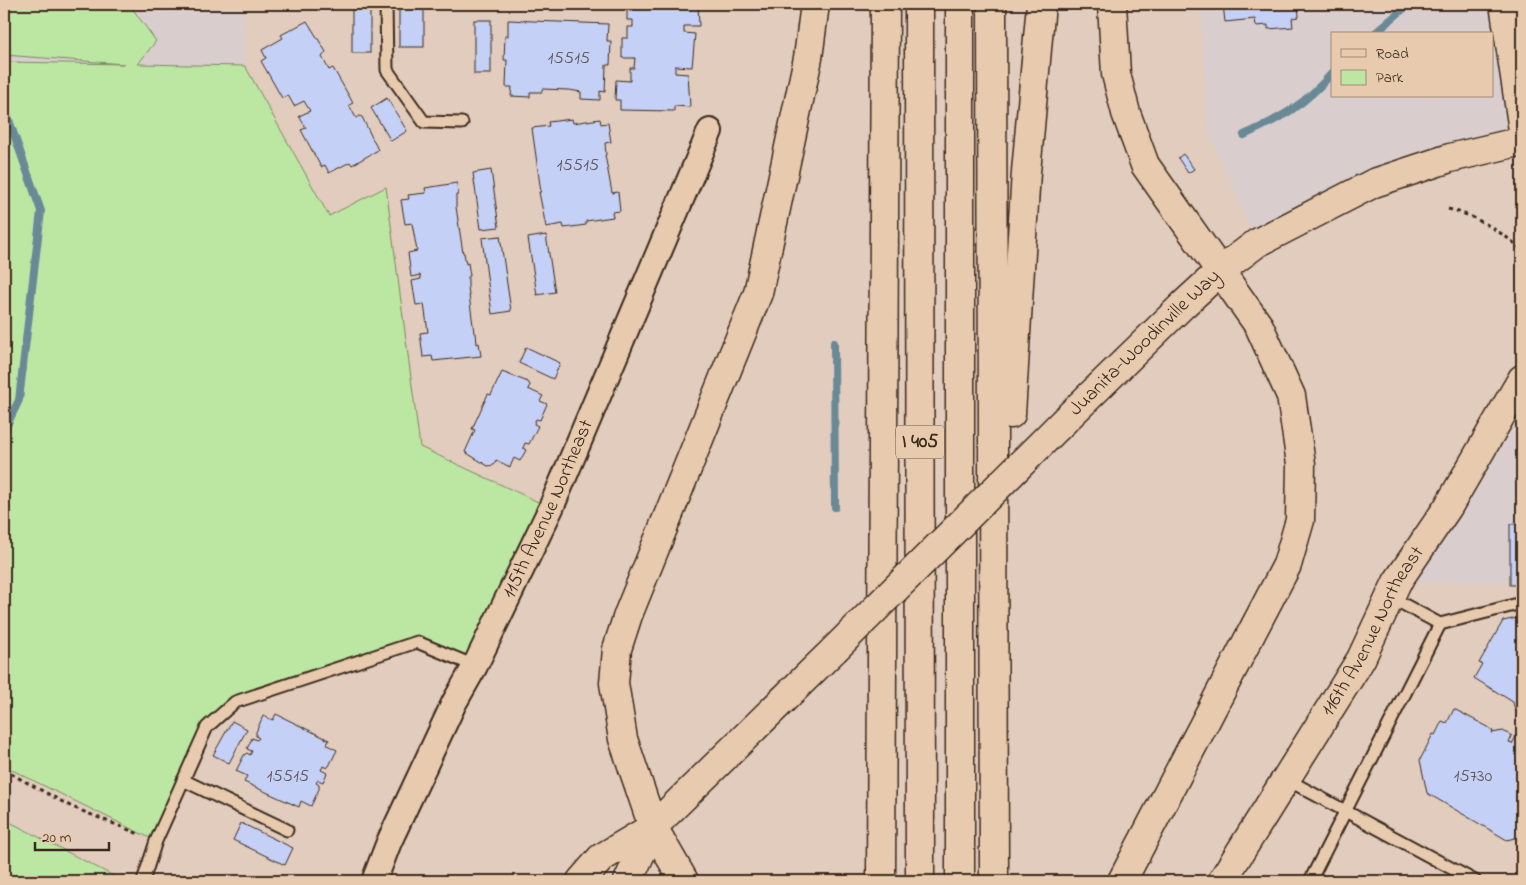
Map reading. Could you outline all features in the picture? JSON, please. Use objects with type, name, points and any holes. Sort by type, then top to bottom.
[{"type":"main road","points":[[684,881],[653,827],[624,739],[614,683],[617,649],[628,615],[758,293],[808,58],[815,4]]},
{"type":"main road","name":"I 405","points":[[881,881],[885,4]]},
{"type":"main road","name":"I 405","points":[[918,4],[920,881]]},
{"type":"main road","name":"I 405","points":[[960,4],[960,881]]},
{"type":"main road","points":[[992,4],[994,881]]},
{"type":"main road","points":[[995,665],[1026,172],[1041,4]]},
{"type":"main road","points":[[1112,4],[1116,74],[1135,143],[1153,177],[1259,326],[1291,396],[1301,464],[1300,520],[1288,565],[1122,881]]},
{"type":"main road","points":[[1504,4],[1522,124]]},
{"type":"main road","name":"Juanita-Woodinville Way","points":[[653,827],[1065,420],[1220,271],[1257,243],[1374,183],[1450,158],[1522,141]]},
{"type":"main road","name":"116th Avenue Northeast","points":[[1222,881],[1361,659],[1397,582],[1448,507],[1522,379]]},
{"type":"main road","points":[[582,881],[601,858],[653,827]]},
{"type":"main road","points":[[628,881],[653,827]]},
{"type":"street","name":"115th Avenue Northeast","points":[[374,881],[393,833],[454,702],[475,666],[551,508],[710,130]]},
{"type":"lane","points":[[386,4],[387,70],[424,122],[462,123]]},
{"type":"lane","points":[[1390,597],[1440,624],[1522,603]]},
{"type":"lane","points":[[1310,881],[1440,624]]},
{"type":"lane","points":[[143,881],[156,840],[208,727],[235,702],[417,642],[475,666]]},
{"type":"lane","points":[[183,780],[287,830]]},
{"type":"lane","points":[[1286,780],[1475,881]]},
{"type":"path","points":[[1448,209],[1461,212],[1488,224],[1522,249]]},
{"type":"path","points":[[4,770],[72,807],[146,837]]},
{"type":"shaded area","points":[[4,4],[244,4],[245,66],[4,62]]},
{"type":"shaded area","points":[[1199,4],[1522,4],[1522,141],[1449,158],[1257,243],[1209,132]]},
{"type":"shaded area","points":[[1522,379],[1522,582],[1402,582]]},
{"type":"green space","points":[[4,4],[129,4],[156,41],[138,64],[245,66],[329,216],[386,187],[420,447],[551,508],[475,666],[417,642],[235,702],[207,727],[156,841],[4,766],[4,62],[124,64],[4,55]]},
{"type":"green space","points":[[4,819],[123,881],[4,881]]},
{"type":"building","points":[[304,4],[334,4],[334,8],[304,8]]},
{"type":"building","points":[[352,4],[370,4],[370,53],[352,53]]},
{"type":"building","points":[[399,4],[424,4],[424,47],[399,47]]},
{"type":"building","points":[[627,4],[698,4],[699,26],[684,26],[684,33],[695,34],[692,67],[675,66],[675,73],[688,74],[690,107],[674,106],[674,111],[620,110],[620,100],[615,100],[616,80],[630,81],[630,68],[634,68],[635,58],[622,58],[622,38],[628,38],[628,27],[633,27],[633,20],[627,20]]},
{"type":"building","points":[[1223,4],[1298,4],[1299,17],[1292,18],[1293,27],[1268,29],[1268,25],[1256,26],[1255,19],[1225,22]]},
{"type":"building","points":[[474,20],[491,20],[491,74],[474,74]]},
{"type":"building","points":[[508,20],[608,24],[607,41],[611,41],[610,65],[606,65],[605,92],[600,91],[600,100],[581,99],[581,92],[569,90],[542,89],[542,92],[530,92],[530,97],[511,96],[512,87],[506,87],[507,60],[504,60],[505,36],[508,36]]},
{"type":"building","points":[[307,21],[326,52],[322,57],[329,70],[333,68],[353,103],[349,105],[356,118],[362,117],[378,150],[352,165],[350,162],[329,173],[325,165],[321,167],[301,130],[306,128],[299,116],[310,111],[304,101],[294,106],[288,95],[282,98],[261,61],[266,58],[262,50],[283,38],[281,35]]},
{"type":"building","points":[[387,98],[407,131],[391,141],[371,108]]},
{"type":"building","points":[[572,119],[573,123],[600,119],[601,124],[608,123],[611,142],[605,143],[605,155],[612,193],[618,192],[620,211],[612,212],[613,217],[586,221],[586,225],[564,228],[563,224],[546,227],[539,192],[541,192],[532,128],[549,126],[548,122]]},
{"type":"building","points":[[1183,154],[1194,169],[1188,173],[1178,158]]},
{"type":"building","points":[[491,170],[499,227],[481,229],[473,173]]},
{"type":"building","points":[[457,183],[456,207],[463,253],[466,264],[468,263],[470,276],[468,277],[468,287],[474,333],[476,333],[481,356],[433,361],[432,356],[423,357],[420,333],[428,332],[424,304],[416,305],[412,281],[421,279],[420,275],[411,277],[408,253],[417,251],[412,223],[405,224],[401,200],[409,199],[408,195],[426,193],[425,188]]},
{"type":"building","points":[[546,235],[555,292],[537,295],[528,238]]},
{"type":"building","points":[[500,236],[511,311],[492,314],[482,238]]},
{"type":"building","points":[[526,347],[560,363],[553,379],[519,363]]},
{"type":"building","points":[[502,372],[528,382],[530,385],[528,389],[543,396],[540,401],[547,404],[540,420],[536,419],[534,424],[538,426],[529,444],[525,443],[523,448],[526,450],[520,461],[514,458],[510,467],[496,460],[494,465],[488,466],[465,452],[475,430],[472,429],[488,394],[491,395]]},
{"type":"building","points":[[1510,524],[1522,524],[1522,585],[1510,585]]},
{"type":"building","points":[[1522,617],[1522,714],[1515,710],[1513,702],[1474,678],[1482,664],[1479,663],[1503,621]]},
{"type":"building","points":[[1454,709],[1488,727],[1493,731],[1492,733],[1503,731],[1512,736],[1509,743],[1512,744],[1522,725],[1522,836],[1507,840],[1427,793],[1420,760],[1433,734],[1435,735],[1442,721],[1447,723]]},
{"type":"building","points":[[276,714],[329,740],[327,745],[337,750],[329,766],[327,768],[323,766],[321,770],[327,773],[323,782],[318,780],[316,783],[319,785],[319,789],[311,806],[301,801],[299,807],[244,782],[247,776],[236,771],[244,755],[247,753],[250,755],[252,751],[247,749],[252,738],[257,740],[259,738],[256,736],[256,732],[263,716],[273,720]]},
{"type":"building","points":[[232,721],[247,729],[229,763],[213,755]]},
{"type":"building","points":[[241,823],[293,848],[285,865],[233,840]]},
{"type":"waterway","points":[[1376,32],[1409,4]]},
{"type":"waterway","points":[[1244,135],[1292,110],[1312,94],[1331,74]]},
{"type":"waterway","points":[[4,106],[41,211],[19,400],[4,431]]},
{"type":"waterway","points":[[834,343],[835,507]]}]
